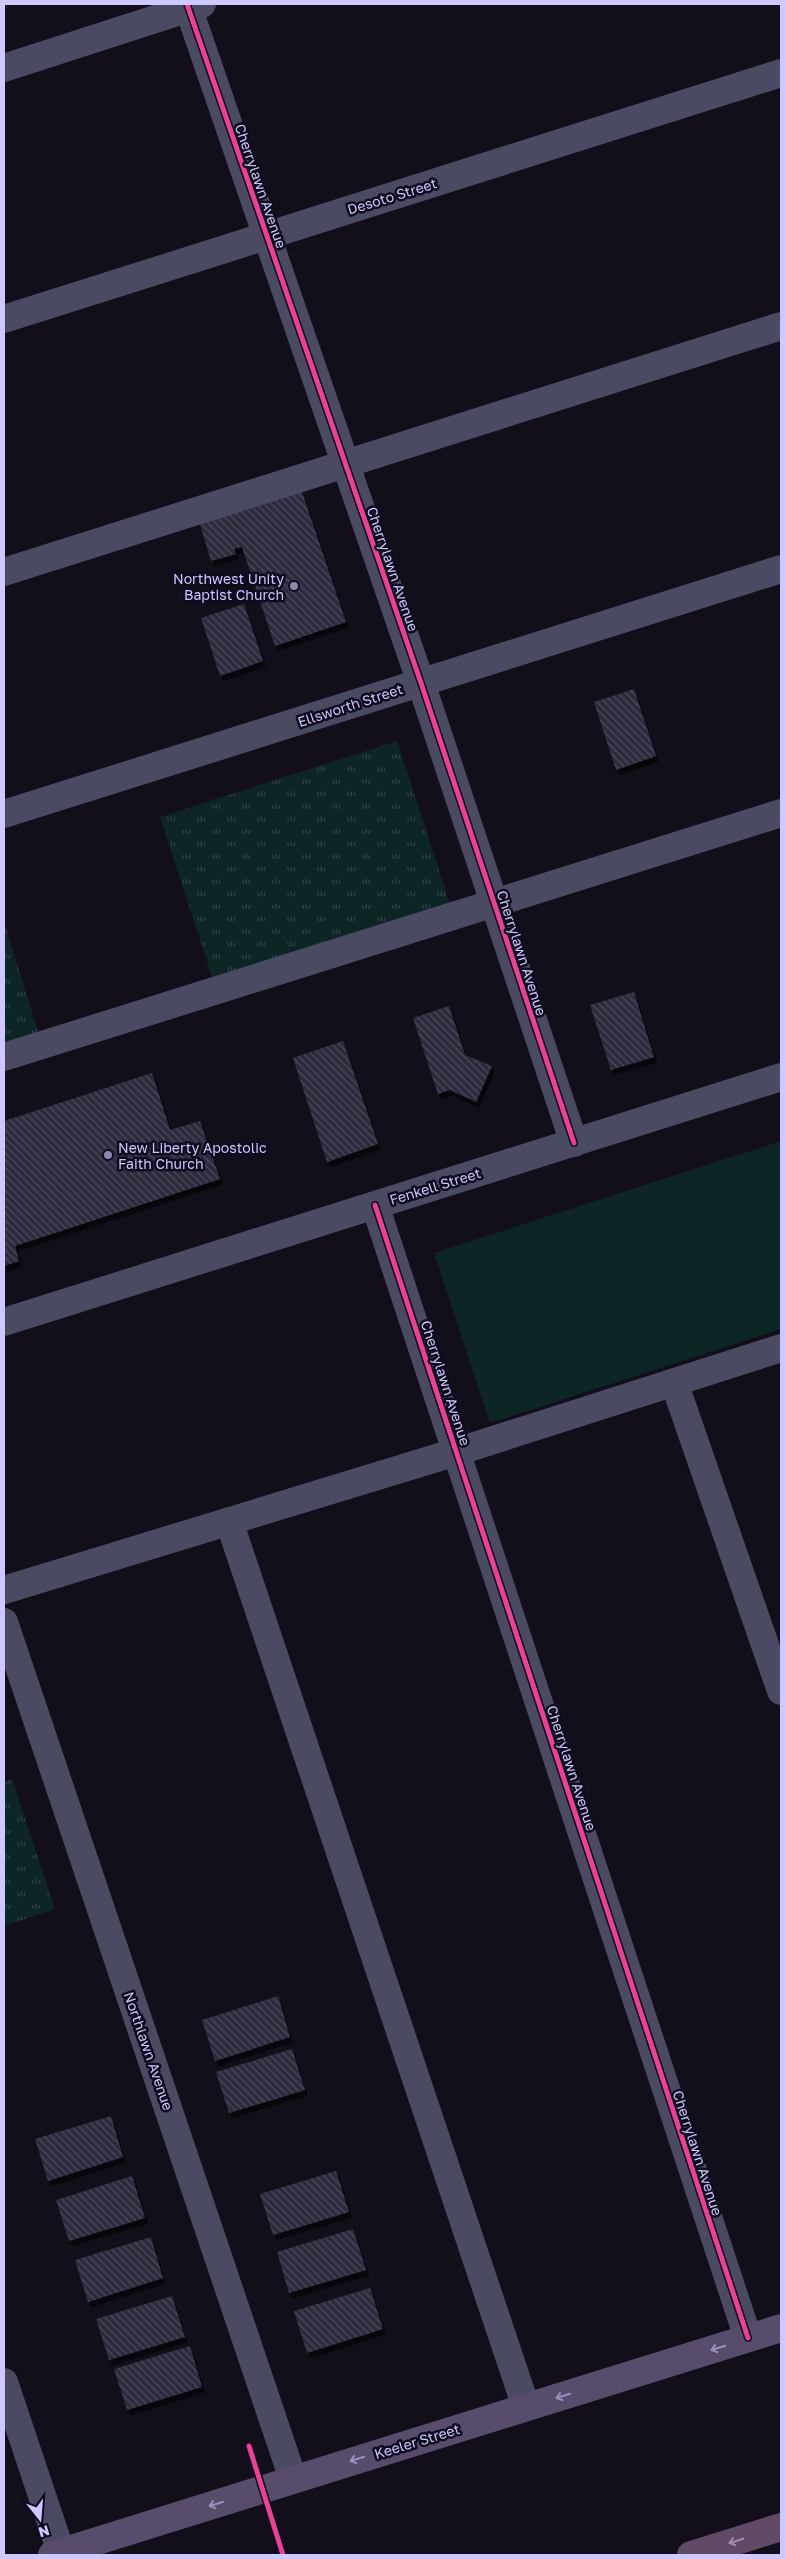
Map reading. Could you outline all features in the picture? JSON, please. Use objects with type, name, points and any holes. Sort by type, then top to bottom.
[{"type":"highway","points":[[691,2555],[781,2527]]},
{"type":"main road","name":"Keeler Street","points":[[57,2554],[781,2328]]},
{"type":"street","points":[[4,68],[192,5]]},
{"type":"street","name":"Cherrylawn Avenue","points":[[192,5],[266,236],[421,683],[574,1143]]},
{"type":"street","name":"Desoto Street","points":[[4,319],[781,73]]},
{"type":"street","points":[[4,572],[781,326]]},
{"type":"street","name":"Ellsworth Street","points":[[4,814],[781,569]]},
{"type":"street","points":[[4,1057],[781,812]]},
{"type":"street","name":"Fenkell Street","points":[[4,1322],[781,1077]]},
{"type":"street","name":"Cherrylawn Avenue","points":[[375,1205],[748,2338]]},
{"type":"street","points":[[4,1590],[456,1452],[781,1348]]},
{"type":"street","points":[[674,1382],[781,1691]]},
{"type":"street","points":[[229,1521],[526,2407]]},
{"type":"street","name":"Northlawn Avenue","points":[[4,1622],[293,2480]]},
{"type":"street","points":[[4,2382],[57,2554]]},
{"type":"green space","points":[[397,741],[450,904],[213,980],[160,817]]},
{"type":"green space","points":[[4,922],[39,1034],[4,1045]]},
{"type":"green space","points":[[781,1141],[781,1329],[490,1423],[434,1253]]},
{"type":"green space","points":[[12,1779],[55,1909],[4,1926],[4,1782]]},
{"type":"building","name":"Northwest Unity Baptist Church","points":[[301,489],[346,622],[275,646],[242,547],[234,549],[236,554],[211,561],[199,521]]},
{"type":"building","points":[[244,604],[263,661],[220,676],[201,618]]},
{"type":"building","points":[[634,689],[656,756],[616,770],[594,702]]},
{"type":"building","points":[[634,992],[654,1057],[611,1070],[590,1005]]},
{"type":"building","points":[[449,1006],[465,1055],[492,1066],[476,1102],[450,1090],[438,1094],[413,1018]]},
{"type":"building","points":[[343,1041],[378,1144],[327,1162],[293,1058]]},
{"type":"building","name":"New Liberty Apostolic Faith Church","points":[[152,1073],[170,1130],[200,1121],[220,1179],[15,1246],[19,1261],[4,1266],[4,1121]]},
{"type":"building","points":[[278,1996],[290,2037],[215,2061],[202,2020]]},
{"type":"building","points":[[292,2049],[305,2090],[229,2113],[216,2072]]},
{"type":"building","points":[[111,2116],[123,2157],[48,2181],[35,2139]]},
{"type":"building","points":[[336,2171],[349,2212],[273,2235],[260,2194]]},
{"type":"building","points":[[132,2176],[145,2218],[69,2241],[56,2200]]},
{"type":"building","points":[[353,2229],[366,2270],[289,2293],[277,2252]]},
{"type":"building","points":[[151,2237],[163,2278],[88,2302],[75,2260]]},
{"type":"building","points":[[370,2288],[383,2329],[307,2353],[294,2311]]},
{"type":"building","points":[[172,2296],[185,2337],[109,2360],[96,2319]]},
{"type":"building","points":[[190,2346],[202,2387],[127,2410],[114,2369]]},
{"type":"cycle path","points":[[187,4],[421,683],[574,1143]]},
{"type":"cycle path","points":[[375,1205],[748,2338]]},
{"type":"cycle path","points":[[249,2446],[283,2555]]},
{"type":"place","name":"Northwest Unity Baptist Church","points":[[294,586]]},
{"type":"place","name":"New Liberty Apostolic Faith Church","points":[[108,1155]]}]
